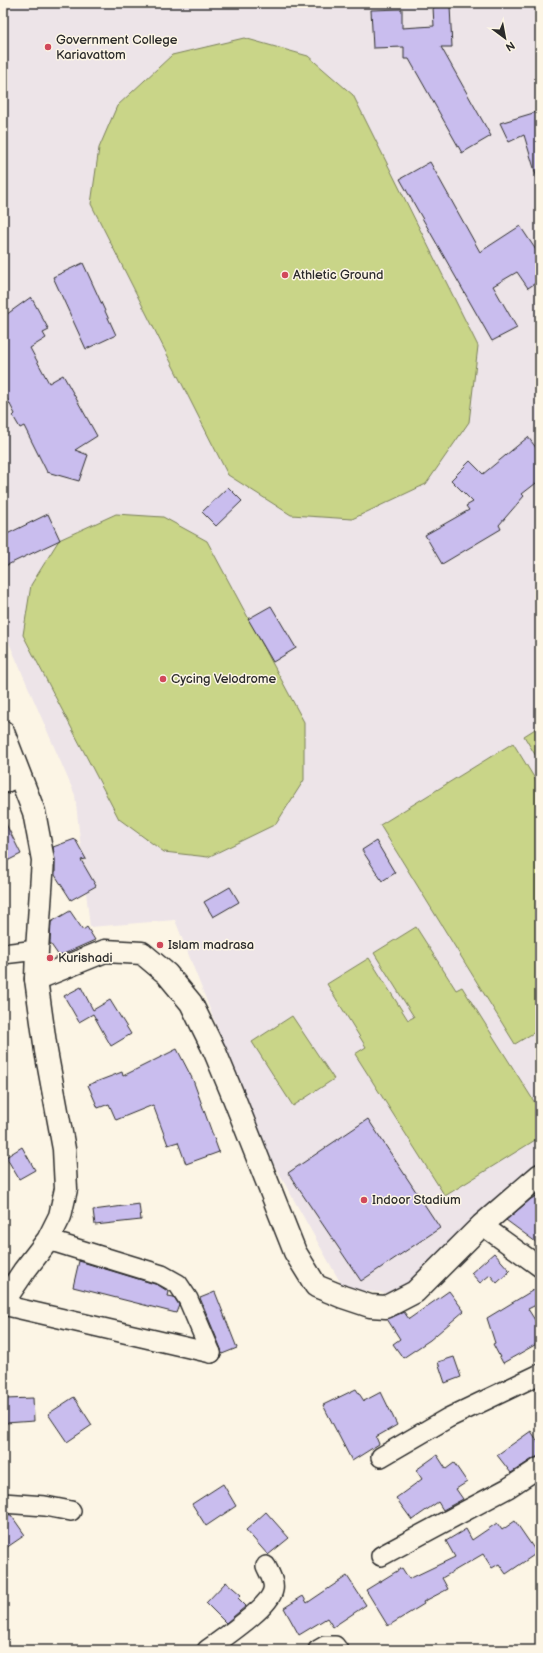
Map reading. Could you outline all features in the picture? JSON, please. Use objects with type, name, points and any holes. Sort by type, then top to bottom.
[{"type":"street","points":[[3,732],[12,780],[34,812],[43,860],[36,979],[46,1050],[64,1149],[66,1189],[60,1216],[48,1240],[24,1271],[3,1304],[211,1353],[188,1299],[178,1284],[162,1275],[48,1240]]},
{"type":"street","points":[[3,954],[37,950]]},
{"type":"street","points":[[36,979],[105,951],[142,953],[167,974],[195,1010],[232,1092],[295,1252],[316,1286],[370,1306],[386,1307],[415,1292],[482,1225],[540,1175]]},
{"type":"street","points":[[482,1225],[540,1267]]},
{"type":"street","points":[[381,1457],[448,1418],[540,1374]]},
{"type":"street","points":[[381,1556],[508,1488],[540,1467]]},
{"type":"street","points":[[3,1503],[45,1506],[71,1511]]},
{"type":"street","points":[[207,1650],[261,1608],[270,1598],[274,1588],[266,1566]]},
{"type":"street","points":[[318,1650],[325,1646],[335,1646],[338,1650]]},
{"type":"shaded area","points":[[3,3],[540,3],[540,1169],[396,1294],[344,1289],[263,1145],[175,920],[90,927],[75,795],[3,629]]},
{"type":"green space","name":"Athletic Ground","points":[[244,38],[308,56],[353,95],[478,346],[469,422],[426,484],[352,519],[291,515],[228,475],[91,204],[99,148],[117,106],[172,55]]},
{"type":"green space","name":"Cycing Velodrome","points":[[116,514],[163,517],[207,541],[304,722],[304,780],[276,824],[208,857],[164,852],[119,819],[23,635],[31,585],[59,540]]},
{"type":"green space","points":[[540,726],[540,763],[524,736]]},
{"type":"green space","points":[[513,743],[540,787],[540,1029],[515,1044],[380,825]]},
{"type":"green space","points":[[416,927],[456,990],[462,987],[540,1111],[540,1137],[445,1196],[355,1054],[366,1047],[327,984],[369,958],[408,1020],[414,1017],[374,953]]},
{"type":"green space","points":[[292,1016],[334,1079],[293,1106],[252,1042]]},
{"type":"building","points":[[450,6],[452,47],[441,47],[491,136],[462,153],[409,59],[404,59],[404,47],[373,48],[371,10],[402,9],[402,28],[434,26],[433,7]]},
{"type":"building","points":[[540,111],[540,177],[537,178],[524,135],[509,142],[500,123]]},
{"type":"building","points":[[430,162],[480,252],[520,226],[540,256],[540,280],[528,288],[517,272],[493,286],[517,328],[492,341],[400,179]]},
{"type":"building","points":[[83,263],[116,335],[86,349],[53,277]]},
{"type":"building","points":[[31,297],[49,330],[43,333],[46,338],[30,348],[49,383],[63,375],[97,436],[75,450],[88,455],[79,481],[47,472],[24,426],[20,428],[13,416],[15,414],[3,391],[3,317]]},
{"type":"building","points":[[528,437],[540,453],[540,480],[522,494],[524,496],[499,525],[501,529],[442,564],[425,535],[469,510],[466,506],[473,502],[451,480],[470,461],[483,474]]},
{"type":"building","points":[[228,487],[242,501],[216,526],[202,512]]},
{"type":"building","points":[[48,514],[60,540],[3,567],[3,536]]},
{"type":"building","points":[[271,606],[296,648],[273,662],[248,619]]},
{"type":"building","points":[[3,818],[21,854],[3,863]]},
{"type":"building","points":[[75,839],[86,859],[81,860],[96,886],[71,900],[55,875],[53,847]]},
{"type":"building","points":[[376,841],[395,873],[382,881],[362,850]]},
{"type":"building","points":[[230,887],[239,902],[213,917],[204,902]]},
{"type":"building","points":[[70,911],[83,930],[87,927],[95,940],[59,956],[50,943],[51,922]]},
{"type":"building","points":[[81,987],[93,1010],[110,1000],[131,1034],[111,1046],[93,1014],[79,1022],[64,996]]},
{"type":"building","points":[[177,1049],[193,1080],[219,1152],[186,1164],[178,1142],[168,1145],[153,1105],[116,1120],[109,1104],[98,1108],[88,1085],[122,1072],[123,1076]]},
{"type":"building","name":"Indoor Stadium","points":[[368,1119],[440,1228],[361,1281],[288,1173]]},
{"type":"building","points":[[22,1147],[35,1170],[19,1179],[6,1157]]},
{"type":"building","points":[[540,1194],[540,1245],[506,1220],[531,1199]]},
{"type":"building","points":[[139,1204],[141,1220],[95,1225],[93,1210]]},
{"type":"building","points":[[494,1253],[510,1271],[497,1283],[490,1275],[480,1283],[471,1273]]},
{"type":"building","points":[[79,1261],[158,1285],[169,1292],[168,1296],[174,1297],[179,1305],[176,1313],[73,1287]]},
{"type":"building","points":[[540,1286],[540,1303],[528,1309],[540,1328],[540,1342],[503,1363],[493,1344],[495,1343],[487,1318]]},
{"type":"building","points":[[449,1291],[464,1311],[430,1340],[403,1358],[393,1344],[400,1339],[387,1319],[404,1312],[409,1319]]},
{"type":"building","points":[[215,1292],[237,1348],[222,1354],[200,1298]]},
{"type":"building","points":[[454,1357],[461,1377],[445,1383],[438,1362]]},
{"type":"building","points":[[356,1389],[364,1401],[381,1392],[397,1425],[376,1437],[379,1444],[352,1461],[323,1405]]},
{"type":"building","points":[[74,1397],[92,1425],[67,1442],[48,1414]]},
{"type":"building","points":[[33,1398],[34,1421],[6,1423],[5,1399]]},
{"type":"building","points":[[531,1431],[540,1445],[540,1456],[534,1458],[511,1473],[497,1455]]},
{"type":"building","points":[[437,1455],[446,1469],[454,1463],[467,1482],[456,1489],[463,1499],[443,1510],[438,1502],[412,1520],[396,1498],[422,1479],[416,1470]]},
{"type":"building","points":[[223,1484],[236,1506],[206,1526],[192,1504]]},
{"type":"building","points":[[266,1512],[289,1538],[268,1555],[246,1530]]},
{"type":"building","points":[[3,1514],[11,1515],[25,1535],[3,1550]]},
{"type":"building","points":[[515,1521],[537,1553],[506,1574],[499,1564],[492,1568],[483,1554],[442,1578],[448,1589],[423,1602],[424,1604],[388,1626],[366,1590],[402,1568],[409,1579],[455,1557],[446,1541],[466,1529],[472,1540],[497,1523],[502,1530]]},
{"type":"building","points":[[347,1576],[366,1605],[333,1627],[327,1618],[299,1635],[284,1608],[303,1596],[307,1603]]},
{"type":"building","points":[[226,1582],[241,1595],[238,1598],[246,1606],[226,1623],[206,1603]]},
{"type":"place","name":"Government College Kariavattom","points":[[48,47]]},
{"type":"place","name":"Athletic Ground","points":[[285,275]]},
{"type":"place","name":"Cycing Velodrome","points":[[163,679]]},
{"type":"place","name":"Islam madrasa","points":[[160,945]]},
{"type":"place","name":"Kurishadi","points":[[50,958]]},
{"type":"place","name":"Indoor Stadium","points":[[364,1200]]}]
